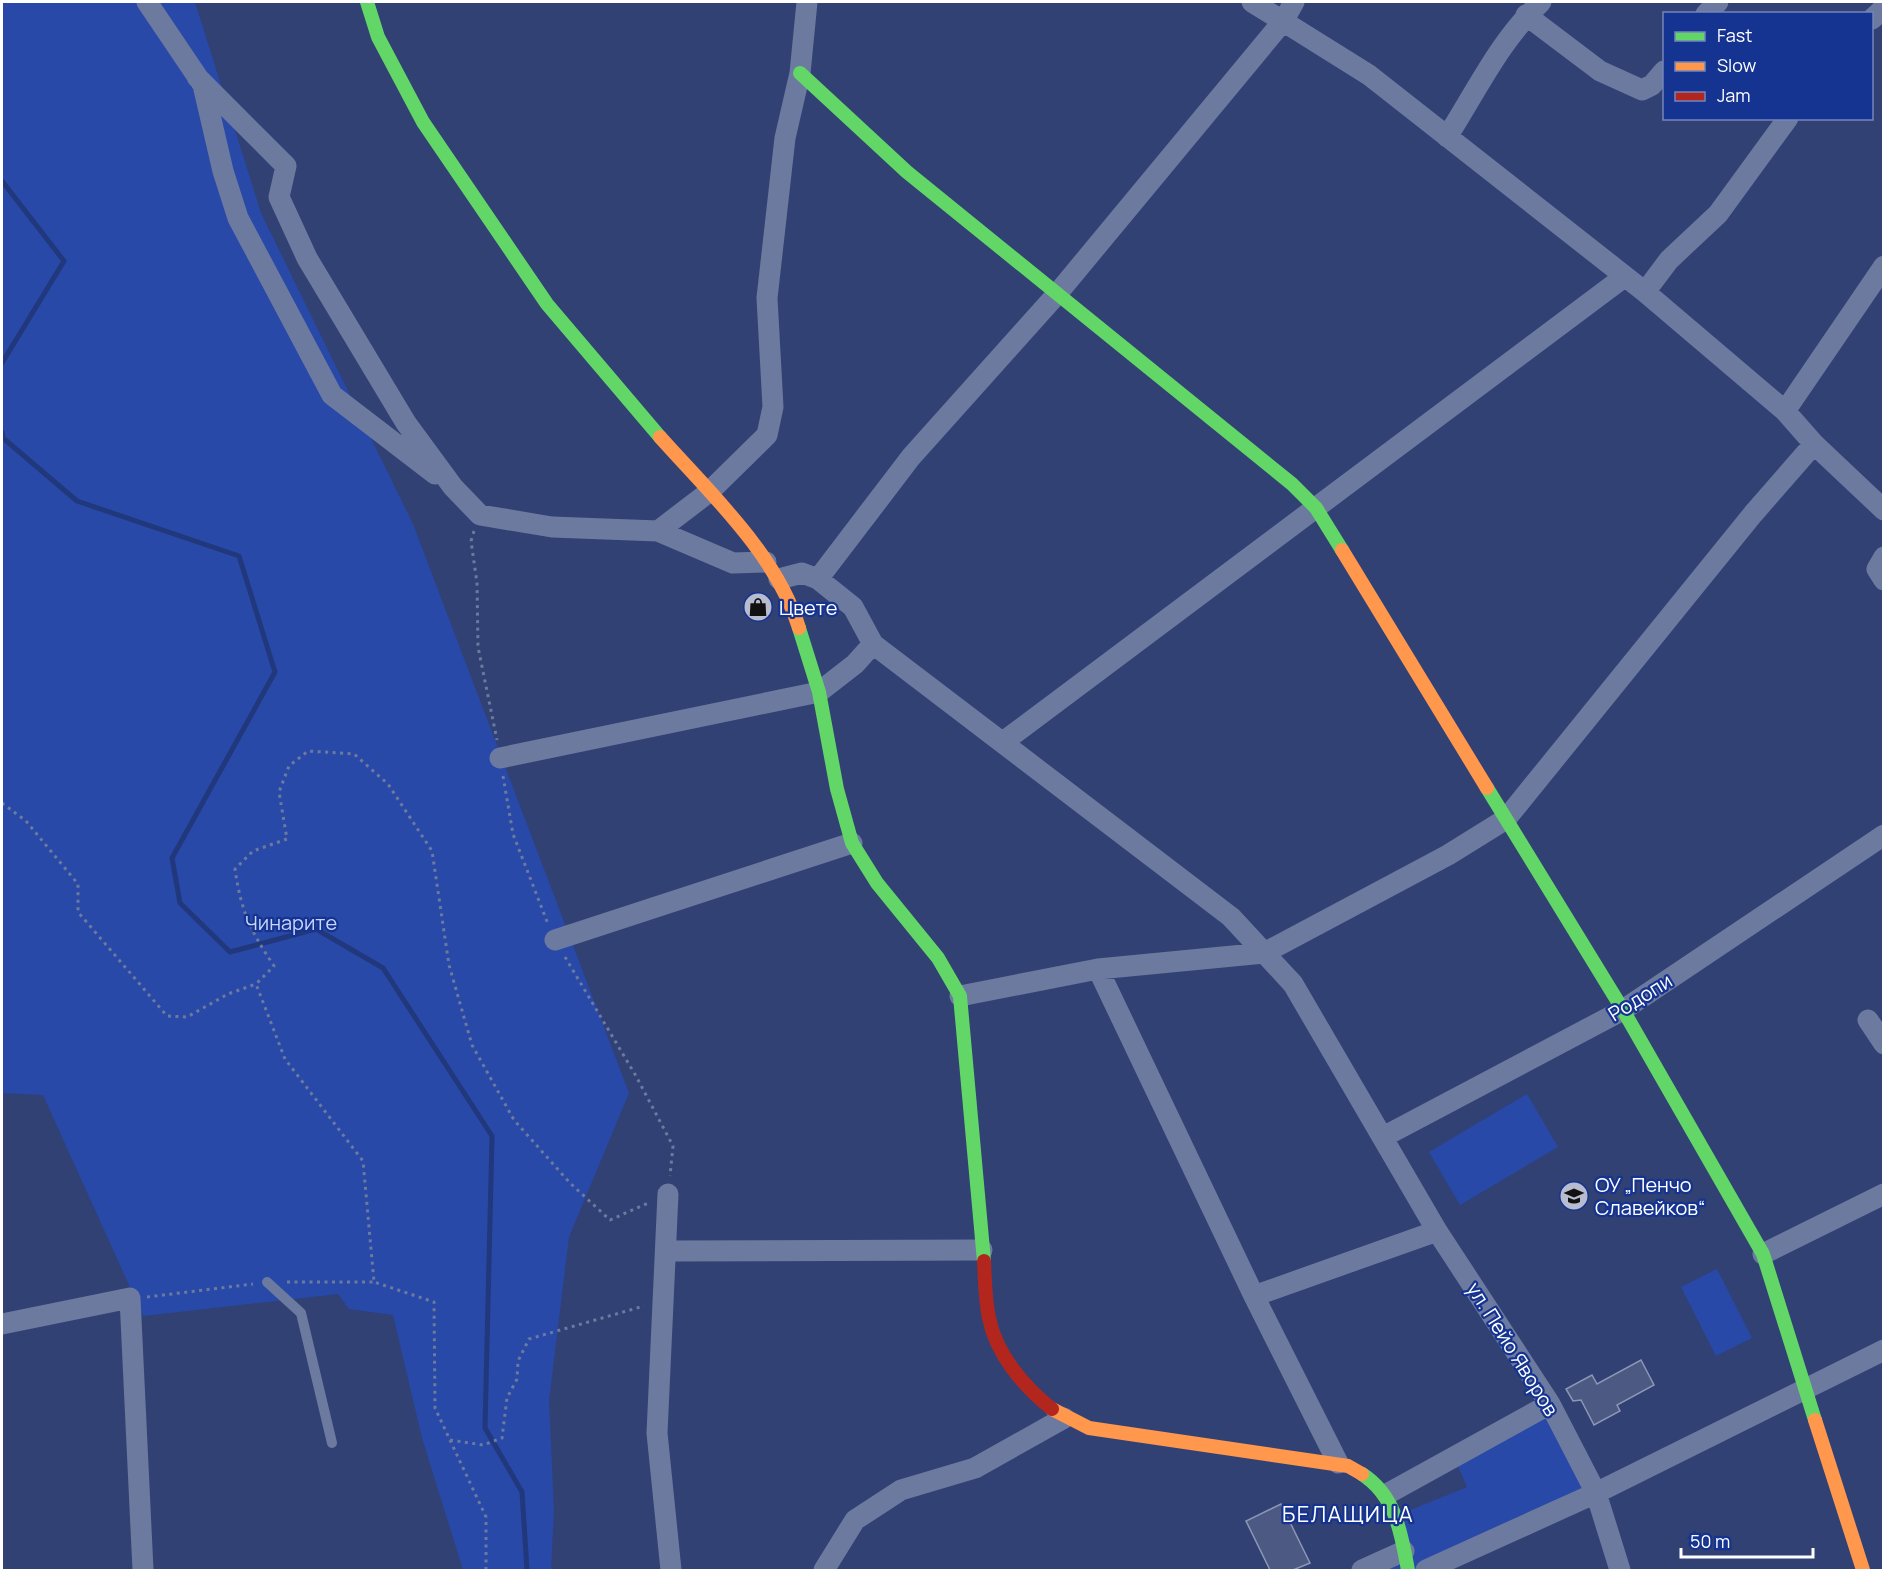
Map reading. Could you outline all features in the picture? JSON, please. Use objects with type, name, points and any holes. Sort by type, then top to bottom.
[{"type":"street","points":[[147,2],[203,85],[223,171],[238,218],[332,395],[453,487]]},
{"type":"street","points":[[367,2],[378,37],[423,122],[506,246],[554,312],[766,562],[779,579],[793,607],[819,692],[837,789],[852,843],[877,883],[938,958],[960,996],[964,1018],[967,1079],[979,1188],[989,1319],[1001,1352],[1025,1385],[1064,1418],[1089,1428],[1338,1463],[1371,1478],[1387,1494],[1396,1516],[1406,1561],[1362,1570]]},
{"type":"street","points":[[658,531],[709,492],[767,435],[773,407],[767,298],[785,138],[800,73],[807,2]]},
{"type":"street","points":[[1252,2],[1289,11],[1624,278],[1645,292],[1785,411],[1814,444],[1884,510]]},
{"type":"street","points":[[1447,137],[1491,62],[1533,8],[1613,79],[1642,90],[1652,85],[1663,73]]},
{"type":"street","points":[[818,579],[911,457],[1057,294],[1289,11]]},
{"type":"street","points":[[800,73],[907,172],[1292,484],[1316,508],[1623,1010],[1763,1254],[1863,1570]]},
{"type":"street","points":[[197,77],[286,166],[279,197],[308,258],[406,423],[453,487],[480,515],[552,527],[658,531],[734,563],[766,562]]},
{"type":"street","points":[[1645,292],[1669,260],[1718,214],[1787,120]]},
{"type":"street","points":[[1785,411],[1884,266]]},
{"type":"street","points":[[1003,741],[1624,278]]},
{"type":"street","points":[[960,996],[1098,969],[1264,953],[1448,855],[1506,819],[1753,514],[1814,444]]},
{"type":"street","points":[[1884,557],[1877,569],[1884,580]]},
{"type":"street","points":[[500,758],[819,692],[855,664],[873,644],[853,607],[818,579],[802,573],[779,579]]},
{"type":"street","name":"ул. Пейо Яворов","points":[[873,644],[1231,917],[1293,984],[1437,1231],[1550,1404],[1596,1493],[1620,1570]]},
{"type":"street","name":"Родопи","points":[[1383,1137],[1623,1010],[1884,835]]},
{"type":"street","points":[[555,940],[852,843]]},
{"type":"street","points":[[1098,969],[1254,1296],[1338,1463]]},
{"type":"street","points":[[1868,1020],[1884,1044]]},
{"type":"street","points":[[668,1194],[657,1433],[671,1570]]},
{"type":"street","points":[[1763,1254],[1884,1194]]},
{"type":"street","points":[[1254,1296],[1437,1231]]},
{"type":"street","points":[[667,1251],[982,1250]]},
{"type":"street","points":[[2,1324],[130,1298],[143,1570]]},
{"type":"street","points":[[1426,1570],[1596,1493],[1884,1350]]},
{"type":"street","points":[[1387,1494],[1550,1404]]},
{"type":"street","points":[[824,1570],[855,1520],[900,1490],[975,1468],[1064,1418]]},
{"type":"lane","points":[[267,1282],[301,1314],[332,1443]]},
{"type":"path","points":[[2,803],[26,821],[78,884],[78,912],[168,1016],[188,1017],[228,994],[256,984],[274,966],[253,934],[240,904],[234,869],[253,851],[287,838],[279,792],[289,766],[308,751],[354,754],[388,784],[432,851],[449,965],[472,1045],[514,1120],[570,1183],[610,1220],[668,1194],[674,1146],[636,1076],[555,940],[513,834],[478,647],[477,583],[471,541],[480,515]]},
{"type":"path","points":[[256,984],[285,1059],[363,1161],[374,1282]]},
{"type":"path","points":[[130,1298],[267,1282],[374,1282],[434,1302],[435,1408],[486,1517],[486,1570]]},
{"type":"path","points":[[450,1440],[483,1445],[502,1438],[507,1398],[518,1379],[518,1361],[529,1339],[664,1301]]},
{"type":"green space","name":"Чинарите","points":[[2,2],[195,2],[261,213],[413,524],[629,1093],[569,1237],[549,1401],[554,1511],[551,1570],[463,1570],[422,1438],[393,1315],[349,1309],[338,1294],[143,1316],[43,1095],[2,1093]]},
{"type":"green space","points":[[1527,1094],[1558,1147],[1460,1205],[1429,1152]]},
{"type":"green space","points":[[1717,1269],[1752,1338],[1716,1356],[1681,1287]]},
{"type":"green space","points":[[1550,1404],[1596,1493],[1426,1570],[1362,1570],[1404,1551],[1396,1516],[1467,1487],[1454,1457]]},
{"type":"building","points":[[1641,1360],[1654,1385],[1617,1405],[1620,1411],[1594,1425],[1581,1400],[1573,1401],[1566,1389],[1592,1375],[1597,1384]]},
{"type":"building","points":[[1281,1504],[1310,1563],[1293,1570],[1270,1570],[1246,1521]]},
{"type":"waterway","points":[[2,181],[64,261],[2,363]]},
{"type":"waterway","points":[[2,432],[3,438],[77,501],[239,556],[275,672],[172,858],[180,903],[230,952],[316,929],[383,968],[492,1136],[485,1428],[522,1492],[527,1570]]},
{"type":"traffic: fast","points":[[367,2],[378,37],[423,122],[547,304],[660,437]]},
{"type":"traffic: fast","points":[[800,73],[907,172],[1292,484],[1316,508],[1342,550]]},
{"type":"traffic: fast","points":[[799,628],[819,692],[837,789],[852,843],[877,883],[938,958],[960,996],[984,1261]]},
{"type":"traffic: fast","points":[[1487,788],[1623,1010],[1763,1254],[1815,1420]]},
{"type":"traffic: fast","points":[[1362,1474],[1383,1493],[1390,1504],[1403,1542],[1408,1570]]},
{"type":"traffic: slow","points":[[660,437],[759,550],[789,601],[799,628]]},
{"type":"traffic: slow","points":[[1342,550],[1487,788]]},
{"type":"traffic: slow","points":[[1052,1409],[1089,1428],[1348,1466],[1362,1474]]},
{"type":"traffic: slow","points":[[1815,1420],[1863,1570]]},
{"type":"traffic: jam","points":[[984,1261],[988,1311],[998,1344],[1013,1369],[1031,1391],[1052,1409]]},
{"type":"place","name":"Цвете","points":[[758,607]]},
{"type":"place","name":"ОУ „Пенчо Славейков“","points":[[1574,1196]]},
{"type":"district","name":"БЕЛАЩИЦА","points":[[1348,1514]]}]
